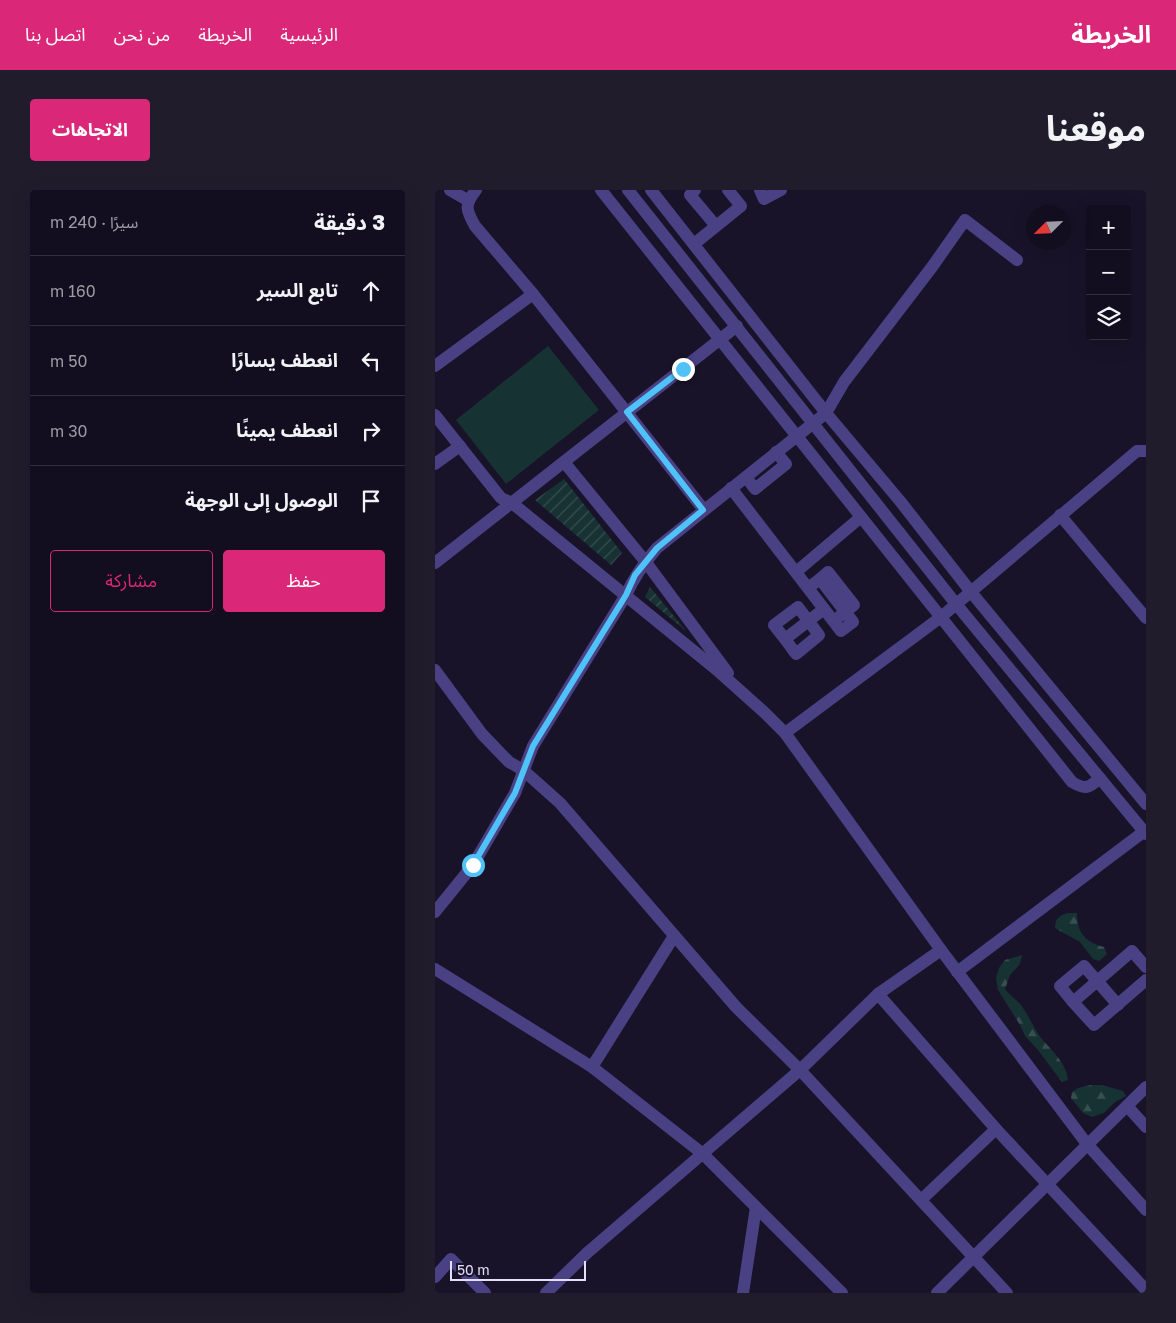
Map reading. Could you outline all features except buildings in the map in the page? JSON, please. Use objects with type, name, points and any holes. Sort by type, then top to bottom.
[{"type":"street","points":[[450,190],[469,201]]},
{"type":"street","points":[[476,190],[467,206],[468,215],[475,226],[533,294],[703,510]]},
{"type":"street","points":[[601,190],[1072,782],[1085,787],[1091,786],[1100,778]]},
{"type":"street","points":[[628,190],[956,604],[1145,832],[957,972]]},
{"type":"street","points":[[651,190],[826,413],[1146,804]]},
{"type":"street","points":[[695,190],[690,194],[716,226]]},
{"type":"street","points":[[694,244],[741,206],[728,190]]},
{"type":"street","points":[[760,190],[764,199],[781,190]]},
{"type":"street","points":[[435,912],[473,865],[515,793],[533,746],[645,561],[657,548],[703,510],[826,413],[844,382],[932,268],[965,220],[1017,260]]},
{"type":"street","points":[[435,366],[533,294]]},
{"type":"street","points":[[435,563],[737,326]]},
{"type":"street","points":[[435,416],[501,498],[512,503],[717,670],[785,733],[957,972],[1087,1144],[1146,1210]]},
{"type":"street","points":[[435,464],[460,446]]},
{"type":"street","points":[[785,733],[941,617],[1137,451],[1146,451]]},
{"type":"street","points":[[563,462],[645,561],[746,697]]},
{"type":"street","points":[[731,488],[833,621],[854,605],[828,572],[808,588]]},
{"type":"street","points":[[1060,515],[1146,618]]},
{"type":"street","points":[[796,572],[861,517]]},
{"type":"street","points":[[798,607],[809,621],[819,635],[796,654],[774,625],[798,607]]},
{"type":"street","points":[[785,639],[824,609]]},
{"type":"street","points":[[435,670],[481,734],[509,762],[523,770],[560,803],[737,1008],[800,1070],[1007,1293]]},
{"type":"street","points":[[591,1067],[674,936]]},
{"type":"street","points":[[546,1293],[587,1253],[800,1070],[878,994],[941,950]]},
{"type":"street","points":[[1073,1002],[1132,951],[1146,967]]},
{"type":"street","points":[[1117,1005],[1084,966],[1060,986],[1093,1025],[1117,1005],[1144,987]]},
{"type":"street","points":[[435,969],[591,1067],[703,1154],[841,1293]]},
{"type":"street","points":[[878,994],[996,1129],[1146,1290]]},
{"type":"street","points":[[937,1293],[1146,1087]]},
{"type":"street","points":[[1127,1106],[1146,1127]]},
{"type":"street","points":[[921,1200],[996,1129]]},
{"type":"street","points":[[743,1293],[756,1207]]},
{"type":"street","points":[[435,1277],[451,1260],[485,1293]]},
{"type":"green space","points":[[548,346],[599,410],[506,484],[456,420]]},
{"type":"green space","points":[[564,479],[622,553],[611,565],[535,500]]},
{"type":"green space","points":[[650,587],[686,631],[645,597]]},
{"type":"green space","points":[[1067,913],[1077,913],[1077,920],[1083,936],[1104,947],[1107,954],[1099,961],[1093,959],[1080,942],[1055,928],[1058,918]]},
{"type":"green space","points":[[1022,955],[1020,964],[1010,975],[1005,989],[1021,1006],[1041,1038],[1061,1062],[1068,1080],[1062,1082],[1025,1036],[998,990],[996,978],[999,968],[1005,960]]},
{"type":"green space","points":[[1102,1085],[1123,1091],[1126,1096],[1115,1102],[1104,1113],[1092,1117],[1083,1113],[1071,1098],[1072,1092],[1078,1088]]},
{"type":"route","points":[[473,865],[515,793],[533,746],[626,595],[635,575],[657,548],[703,510],[627,412],[683,369]]}]
